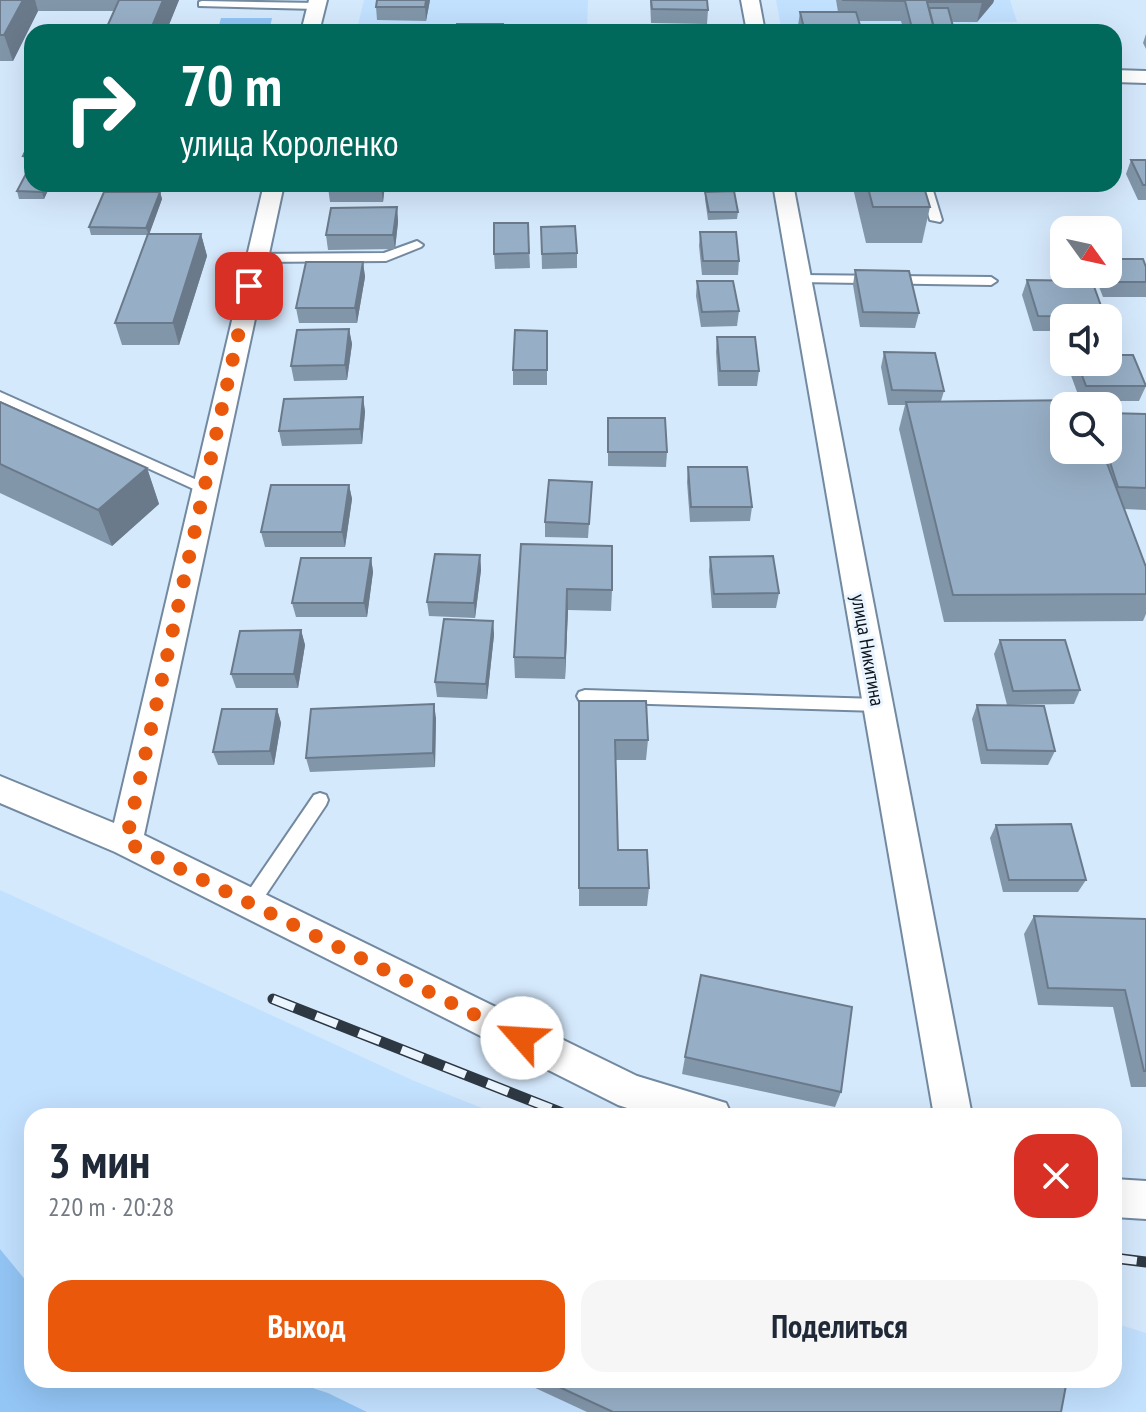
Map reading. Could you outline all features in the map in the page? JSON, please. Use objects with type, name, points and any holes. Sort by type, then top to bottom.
[{"type":"street","points":[[750,0],[754,24]]},
{"type":"street","points":[[312,24],[318,3]]},
{"type":"street","points":[[1122,76],[1146,77]]},
{"type":"street","points":[[126,842],[203,488],[272,192]]},
{"type":"street","name":"улица Никитина","points":[[785,192],[952,1108]]},
{"type":"street","points":[[0,789],[126,842],[251,902],[631,1092],[686,1108]]},
{"type":"street","points":[[1122,1198],[1146,1200]]},
{"type":"lane","points":[[202,4],[318,3]]},
{"type":"lane","points":[[927,192],[936,220]]},
{"type":"lane","points":[[256,258],[386,257],[417,245]]},
{"type":"lane","points":[[801,279],[991,281]]},
{"type":"lane","points":[[0,396],[203,488]]},
{"type":"lane","points":[[585,696],[878,705]]},
{"type":"lane","points":[[251,902],[320,800]]},
{"type":"shaded area","points":[[364,0],[588,0],[587,24],[358,24]]},
{"type":"shaded area","points":[[776,0],[1010,0],[1017,22],[971,24],[780,24]]},
{"type":"shaded area","points":[[221,18],[272,18],[271,24],[219,24]]},
{"type":"shaded area","points":[[0,890],[412,1080],[482,1108],[24,1108],[24,1278],[0,1249]]},
{"type":"shaded area","points":[[0,1249],[24,1278],[24,1388],[313,1388],[367,1412],[0,1412]]},
{"type":"shaded area","points":[[1122,1326],[1146,1333],[1146,1412],[367,1412],[313,1388],[1122,1388]]},
{"type":"building","points":[[0,0],[23,0],[4,35],[0,35]]},
{"type":"building","points":[[119,0],[163,0],[153,24],[108,24]]},
{"type":"building","points":[[377,0],[426,0],[425,7],[376,7]]},
{"type":"building","points":[[651,0],[707,0],[708,10],[652,9]]},
{"type":"building","points":[[842,0],[984,0],[927,2],[933,24],[911,24],[905,1]]},
{"type":"building","points":[[929,8],[948,8],[952,24],[933,24]]},
{"type":"building","points":[[800,12],[856,12],[860,24],[803,24]]},
{"type":"building","points":[[1131,160],[1146,160],[1146,185],[1143,185]]},
{"type":"building","points":[[24,178],[24,191],[17,191]]},
{"type":"building","points":[[104,192],[160,192],[146,228],[89,227]]},
{"type":"building","points":[[705,192],[734,192],[738,212],[709,212]]},
{"type":"building","points":[[869,192],[925,192],[930,207],[873,207]]},
{"type":"building","points":[[397,207],[393,235],[326,235],[331,208]]},
{"type":"building","points":[[494,223],[528,223],[529,253],[494,254]]},
{"type":"building","points":[[575,226],[577,253],[542,254],[541,227]]},
{"type":"building","points":[[700,232],[736,232],[739,261],[703,261]]},
{"type":"building","points":[[148,234],[201,234],[173,323],[115,323]]},
{"type":"building","points":[[1122,259],[1143,259],[1146,282],[1122,282]]},
{"type":"building","points":[[306,262],[363,262],[355,308],[296,308]]},
{"type":"building","points":[[855,270],[909,271],[919,313],[863,312]]},
{"type":"building","points":[[1027,280],[1050,280],[1050,288],[1095,288],[1100,304],[1050,304],[1050,316],[1038,316]]},
{"type":"building","points":[[697,281],[733,281],[739,311],[702,312]]},
{"type":"building","points":[[349,329],[345,365],[291,366],[297,330]]},
{"type":"building","points":[[515,330],[547,331],[547,370],[513,370]]},
{"type":"building","points":[[717,337],[755,337],[759,371],[720,371]]},
{"type":"building","points":[[884,352],[935,353],[944,391],[892,390]]},
{"type":"building","points":[[1122,355],[1133,355],[1146,386],[1086,386],[1082,376],[1122,376]]},
{"type":"building","points":[[363,397],[360,429],[279,431],[284,399]]},
{"type":"building","points":[[1050,400],[1050,464],[1107,464],[1146,567],[1146,594],[953,595],[906,402]]},
{"type":"building","points":[[0,402],[147,468],[98,510],[0,464]]},
{"type":"building","points":[[1122,413],[1146,414],[1146,488],[1118,487],[1111,464],[1122,464]]},
{"type":"building","points":[[608,418],[665,418],[667,452],[608,452]]},
{"type":"building","points":[[688,467],[747,467],[752,507],[691,507]]},
{"type":"building","points":[[549,480],[592,482],[589,524],[545,522]]},
{"type":"building","points":[[271,485],[349,485],[342,532],[261,532]]},
{"type":"building","points":[[521,544],[612,546],[612,590],[567,589],[565,658],[514,657]]},
{"type":"building","points":[[435,554],[480,555],[474,603],[427,602]]},
{"type":"building","points":[[773,556],[779,593],[714,594],[710,557]]},
{"type":"building","points":[[301,558],[371,558],[364,603],[292,603]]},
{"type":"building","points":[[444,619],[493,621],[486,684],[435,682]]},
{"type":"building","points":[[301,630],[294,674],[231,674],[240,631]]},
{"type":"building","points":[[1000,640],[1065,640],[1080,690],[1013,691]]},
{"type":"building","points":[[579,701],[646,701],[648,740],[615,740],[618,850],[647,850],[649,888],[579,888]]},
{"type":"building","points":[[434,704],[433,753],[306,758],[311,709]]},
{"type":"building","points":[[977,705],[1044,706],[1055,751],[987,750]]},
{"type":"building","points":[[222,709],[277,709],[270,751],[213,752]]},
{"type":"building","points":[[1071,824],[1086,880],[1009,880],[996,825]]},
{"type":"building","points":[[1034,916],[1146,919],[1146,1071],[1125,990],[1048,988]]},
{"type":"building","points":[[701,975],[852,1007],[841,1092],[685,1057]]},
{"type":"building","points":[[561,1388],[1066,1388],[1061,1412],[613,1412]]},
{"type":"railway","points":[[273,999],[550,1108]]},
{"type":"railway","points":[[1122,1259],[1146,1262]]},
{"type":"route","points":[[249,286],[126,842],[522,1038]]}]
